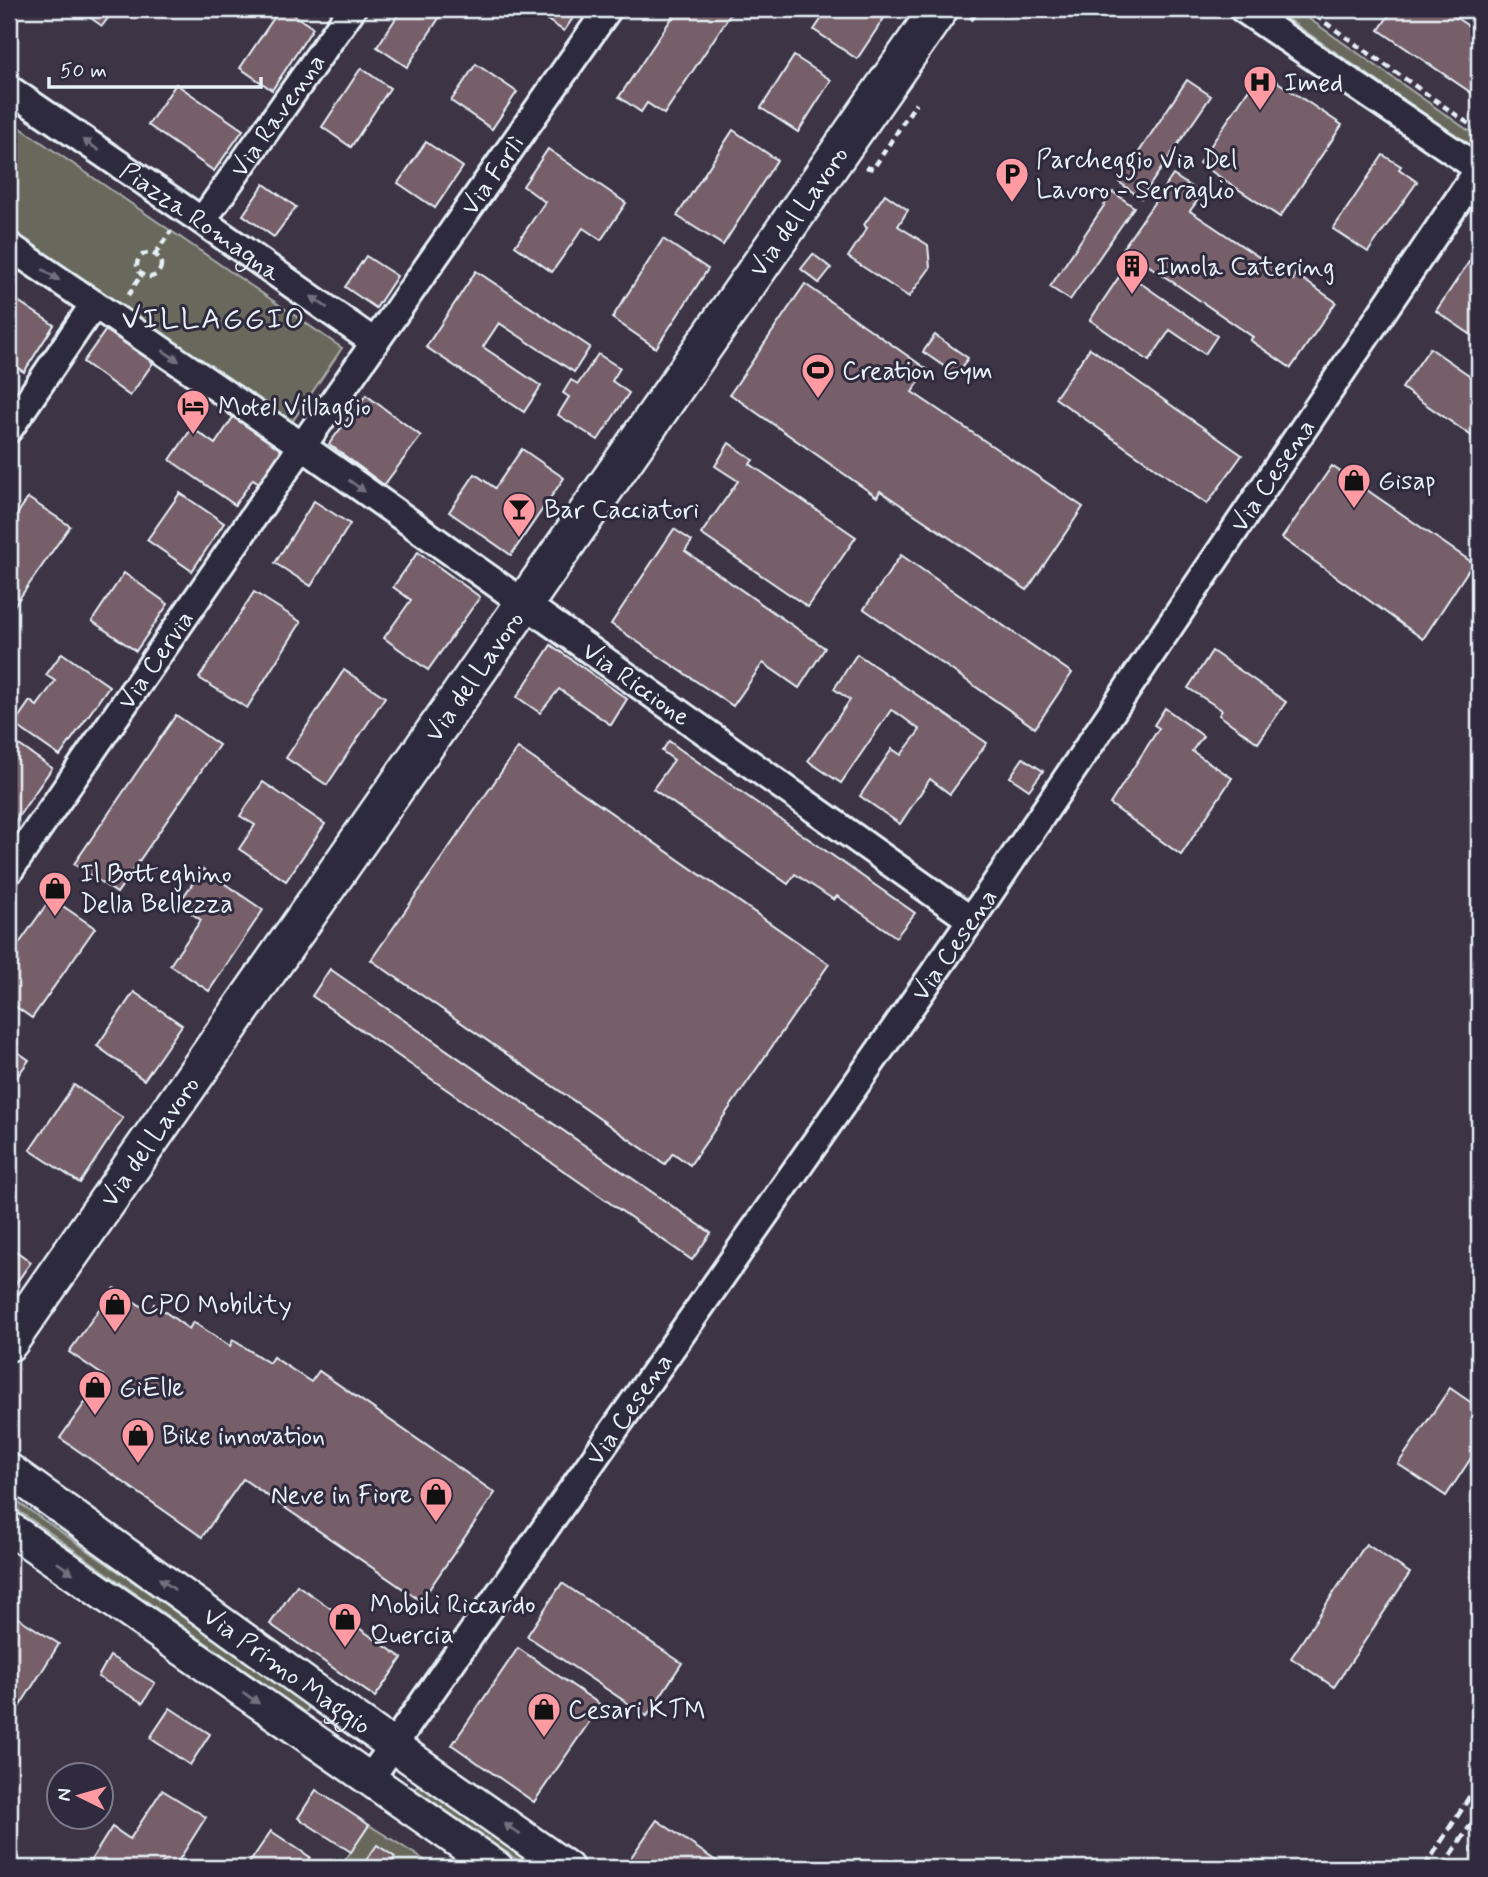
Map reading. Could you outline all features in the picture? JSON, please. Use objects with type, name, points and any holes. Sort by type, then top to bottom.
[{"type":"main road","name":"Via del Lavoro","points":[[9,1342],[939,9]]},
{"type":"street","name":"Via Ravenna","points":[[202,220],[352,9]]},
{"type":"street","name":"Via Forlì","points":[[374,342],[608,9]]},
{"type":"street","points":[[1243,9],[1479,169]]},
{"type":"street","name":"Piazza Romagna","points":[[9,89],[202,220],[374,342]]},
{"type":"street","name":"Via Cesena","points":[[369,1780],[971,920],[1479,169]]},
{"type":"street","points":[[9,246],[302,446],[374,342]]},
{"type":"street","points":[[9,429],[94,304]]},
{"type":"street","name":"Via Riccione","points":[[302,446],[971,920]]},
{"type":"street","name":"Via Cervia","points":[[9,871],[302,446]]},
{"type":"street","name":"Via Primo Maggio","points":[[9,1469],[327,1699],[567,1868]]},
{"type":"street","name":"Via Primo Maggio","points":[[9,1528],[497,1868]]},
{"type":"path","points":[[1306,9],[1479,131]]},
{"type":"path","points":[[1467,9],[1479,17]]},
{"type":"path","points":[[155,254],[173,228]]},
{"type":"path","points":[[155,254],[161,264],[159,271],[149,277],[142,274],[137,264],[141,256],[155,254]]},
{"type":"path","points":[[124,302],[142,274]]},
{"type":"green space","points":[[1273,9],[1295,9],[1479,138],[1479,151]]},
{"type":"green space","points":[[9,120],[342,348],[290,425],[9,232]]},
{"type":"green space","points":[[9,1496],[311,1705],[305,1713],[9,1504]]},
{"type":"green space","points":[[419,1782],[542,1868],[529,1868],[415,1789]]},
{"type":"green space","points":[[369,1825],[437,1868],[340,1868]]},
{"type":"building","points":[[78,9],[115,9],[102,26]]},
{"type":"building","points":[[280,9],[285,9],[313,28],[272,90],[240,68]]},
{"type":"building","points":[[402,9],[445,9],[407,67],[377,47]]},
{"type":"building","points":[[531,9],[579,9],[564,31]]},
{"type":"building","points":[[678,9],[734,9],[664,114],[647,103],[641,112],[619,97]]},
{"type":"building","points":[[828,9],[890,9],[857,59],[814,30]]},
{"type":"building","points":[[1393,9],[1443,9],[1479,33],[1479,98],[1379,30]]},
{"type":"building","points":[[794,56],[831,80],[798,132],[761,108]]},
{"type":"building","points":[[476,64],[517,92],[492,129],[451,101]]},
{"type":"building","points":[[361,68],[390,88],[351,147],[322,127]]},
{"type":"building","points":[[1261,71],[1342,125],[1280,217],[1199,163]]},
{"type":"building","points":[[1187,80],[1211,96],[1141,198],[1119,182]]},
{"type":"building","points":[[176,84],[243,130],[214,171],[148,125]]},
{"type":"building","points":[[733,130],[777,160],[723,245],[677,216]]},
{"type":"building","points":[[426,142],[463,167],[435,208],[398,183]]},
{"type":"building","points":[[548,149],[626,203],[601,240],[583,228],[552,272],[515,246],[545,202],[523,186]]},
{"type":"building","points":[[1383,155],[1401,166],[1399,169],[1417,182],[1368,252],[1333,229]]},
{"type":"building","points":[[1173,175],[1202,194],[1190,211],[1293,280],[1295,274],[1336,302],[1291,368],[1250,340],[1253,337],[1123,248]]},
{"type":"building","points":[[264,184],[296,207],[274,237],[243,215]]},
{"type":"building","points":[[1113,192],[1134,207],[1070,300],[1050,287]]},
{"type":"building","points":[[885,194],[908,210],[898,226],[928,245],[930,268],[909,297],[848,257],[867,228],[864,225]]},
{"type":"building","points":[[663,239],[708,269],[656,348],[612,318]]},
{"type":"building","points":[[1479,247],[1479,340],[1436,311]]},
{"type":"building","points":[[813,254],[831,268],[819,283],[801,269]]},
{"type":"building","points":[[366,256],[397,276],[376,308],[345,287]]},
{"type":"building","points":[[476,271],[590,347],[574,372],[499,323],[483,347],[541,386],[524,412],[426,347]]},
{"type":"building","name":"Imola Catering","points":[[1123,271],[1217,336],[1205,354],[1170,330],[1149,361],[1090,320]]},
{"type":"building","points":[[805,284],[928,370],[912,392],[1083,507],[1027,590],[880,491],[877,497],[730,394]]},
{"type":"building","points":[[9,295],[54,325],[24,372],[9,362]]},
{"type":"building","points":[[108,327],[155,360],[130,396],[83,362]]},
{"type":"building","points":[[935,335],[968,358],[957,375],[923,352]]},
{"type":"building","points":[[1090,348],[1242,455],[1207,504],[1055,398]]},
{"type":"building","points":[[1430,348],[1479,382],[1479,441],[1402,388]]},
{"type":"building","points":[[598,354],[620,368],[612,381],[629,393],[598,440],[558,415],[569,397],[563,393],[571,380],[578,384]]},
{"type":"building","points":[[366,395],[421,436],[384,485],[329,444]]},
{"type":"building","points":[[236,413],[288,448],[262,485],[253,479],[235,505],[170,460],[192,428],[215,444]]},
{"type":"building","points":[[729,443],[753,460],[750,464],[856,537],[808,607],[701,534],[738,481],[715,466]]},
{"type":"building","points":[[522,449],[564,478],[511,555],[449,512],[475,474],[495,488]]},
{"type":"building","points":[[1332,466],[1473,563],[1423,639],[1282,538]]},
{"type":"building","points":[[180,493],[224,523],[192,571],[147,540]]},
{"type":"building","points":[[28,498],[70,526],[9,613],[9,526]]},
{"type":"building","points":[[314,501],[350,524],[311,586],[275,563]]},
{"type":"building","points":[[674,529],[692,541],[685,551],[825,648],[799,688],[763,663],[733,706],[611,624]]},
{"type":"building","points":[[418,552],[480,597],[428,670],[384,638],[411,600],[393,587]]},
{"type":"building","points":[[901,555],[1072,673],[1035,728],[864,609]]},
{"type":"building","points":[[124,573],[168,604],[136,651],[92,621]]},
{"type":"building","points":[[254,592],[301,622],[247,708],[199,678]]},
{"type":"building","points":[[551,645],[627,699],[611,725],[559,689],[540,713],[517,697]]},
{"type":"building","points":[[1212,651],[1286,702],[1258,743],[1219,715],[1222,710],[1188,688]]},
{"type":"building","points":[[62,653],[109,686],[60,756],[14,724],[30,701],[37,706],[55,681],[46,675]]},
{"type":"building","points":[[857,654],[987,743],[950,794],[930,779],[900,824],[860,796],[892,749],[901,755],[920,730],[900,715],[891,710],[841,783],[808,761],[850,700],[834,689]]},
{"type":"building","points":[[344,670],[385,697],[327,785],[286,758]]},
{"type":"building","points":[[1165,708],[1203,736],[1192,751],[1232,778],[1181,855],[1110,804],[1159,728],[1154,725]]},
{"type":"building","points":[[176,715],[219,745],[117,893],[74,864]]},
{"type":"building","points":[[9,738],[52,768],[9,830]]},
{"type":"building","points":[[669,741],[915,913],[896,937],[837,896],[834,900],[795,874],[788,884],[653,789],[674,760],[662,751]]},
{"type":"building","points":[[518,748],[829,964],[690,1165],[673,1153],[665,1164],[371,960]]},
{"type":"building","points":[[1023,758],[1043,771],[1029,790],[1010,777]]},
{"type":"building","points":[[263,782],[325,824],[286,881],[239,849],[255,825],[240,816]]},
{"type":"building","points":[[203,869],[263,910],[209,991],[170,965],[201,920],[178,904]]},
{"type":"building","points":[[51,898],[95,928],[32,1018],[9,1002],[9,958]]},
{"type":"building","points":[[330,969],[711,1233],[692,1260],[312,996]]},
{"type":"building","points":[[134,992],[182,1025],[144,1080],[97,1046]]},
{"type":"building","points":[[9,1046],[29,1060],[9,1088]]},
{"type":"building","points":[[74,1085],[123,1118],[80,1183],[30,1150]]},
{"type":"building","points":[[9,1246],[31,1262],[9,1293]]},
{"type":"building","points":[[114,1288],[150,1312],[154,1304],[189,1329],[193,1322],[230,1346],[233,1340],[269,1363],[273,1357],[311,1382],[319,1371],[495,1493],[421,1601],[243,1479],[202,1537],[60,1438],[104,1376],[69,1352]]},
{"type":"building","points":[[1450,1388],[1479,1408],[1479,1446],[1446,1496],[1398,1464]]},
{"type":"building","points":[[1366,1544],[1410,1573],[1334,1687],[1291,1658]]},
{"type":"building","points":[[562,1583],[682,1663],[647,1716],[527,1636]]},
{"type":"building","points":[[297,1585],[402,1658],[375,1697],[270,1624]]},
{"type":"building","points":[[9,1612],[59,1644],[11,1720],[9,1719]]},
{"type":"building","points":[[518,1648],[601,1705],[534,1802],[452,1745]]},
{"type":"building","points":[[110,1656],[155,1683],[143,1703],[98,1677]]},
{"type":"building","points":[[170,1708],[210,1734],[190,1765],[150,1738]]},
{"type":"building","points":[[162,1790],[206,1817],[174,1868],[163,1862],[159,1868],[86,1868],[109,1832],[116,1832],[116,1830],[130,1839]]},
{"type":"building","points":[[316,1790],[369,1825],[351,1852],[298,1818]]},
{"type":"building","points":[[657,1820],[726,1868],[634,1868],[627,1863]]},
{"type":"building","points":[[271,1831],[310,1857],[303,1868],[246,1868]]},
{"type":"building","points":[[377,1845],[395,1857],[387,1868],[374,1868],[365,1862]]},
{"type":"railway","points":[[1424,1868],[1479,1782]]},
{"type":"railway","points":[[1442,1868],[1479,1813]]},
{"type":"place","name":"Imed","points":[[1260,112]]},
{"type":"place","name":"Parcheggio Via Del Lavoro - Serraglio","points":[[1012,204]]},
{"type":"place","name":"Imola Catering","points":[[1132,296]]},
{"type":"place","name":"Creation Gym","points":[[818,400]]},
{"type":"place","name":"Motel Villaggio","points":[[193,436]]},
{"type":"place","name":"Gisap","points":[[1354,510]]},
{"type":"place","name":"Bar Cacciatori","points":[[519,539]]},
{"type":"place","name":"Il Botteghino Della Bellezza","points":[[55,918]]},
{"type":"place","name":"CPO Mobility","points":[[115,1334]]},
{"type":"place","name":"GiElle","points":[[95,1417]]},
{"type":"place","name":"Bike innovation","points":[[138,1465]]},
{"type":"place","name":"Neve in Fiore","points":[[436,1524]]},
{"type":"place","name":"Mobili Riccardo Quercia","points":[[345,1649]]},
{"type":"place","name":"Cesari KTM","points":[[544,1739]]},
{"type":"district","name":"VILLAGGIO","points":[[214,318]]}]
